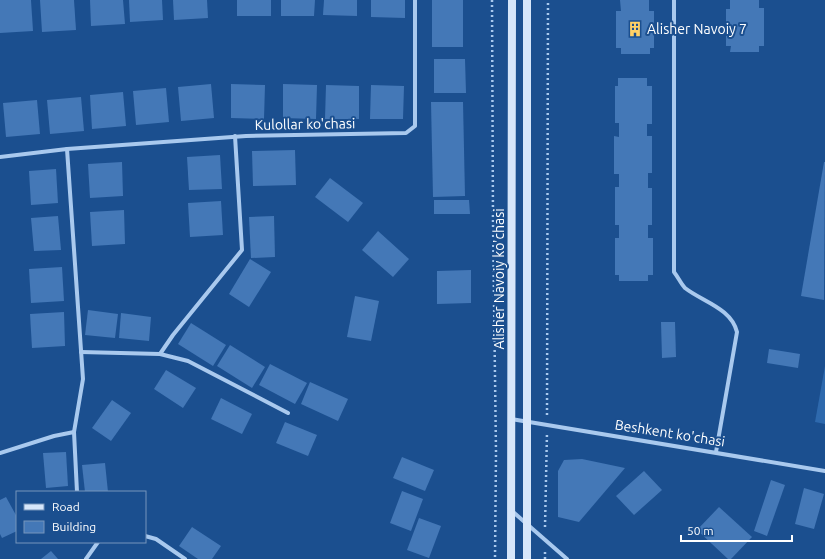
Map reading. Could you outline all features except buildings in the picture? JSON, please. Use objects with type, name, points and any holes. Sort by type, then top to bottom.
[{"type":"main road","name":"Alisher Navoiy ko'chasi","points":[[511,559],[512,0]]},
{"type":"main road","name":"Alisher Navoiy ko'chasi","points":[[527,0],[527,559]]},
{"type":"street","name":"Kulollar ko'chasi","points":[[0,157],[67,149],[235,136],[406,133],[414,126],[416,0]]},
{"type":"street","points":[[674,0],[674,272],[684,287],[726,314],[735,325],[737,332],[716,452]]},
{"type":"street","points":[[160,354],[173,335],[242,250],[235,136]]},
{"type":"street","points":[[67,149],[83,379],[74,432],[77,491]]},
{"type":"street","points":[[81,352],[160,354],[188,361],[288,413]]},
{"type":"street","name":"Beshkent ko'chasi","points":[[512,419],[825,471]]},
{"type":"street","points":[[0,453],[54,436],[74,432]]},
{"type":"street","points":[[511,510],[568,559]]},
{"type":"street","points":[[146,536],[156,539],[185,559]]},
{"type":"street","points":[[86,559],[97,543]]},
{"type":"path","points":[[492,0],[496,452],[495,559]]},
{"type":"path","points":[[545,559],[547,424],[548,0]]},
{"type":"shaded area","points":[[825,366],[825,424],[815,422]]},
{"type":"place","name":"Alisher Navoiy 7","points":[[635,29]]}]
